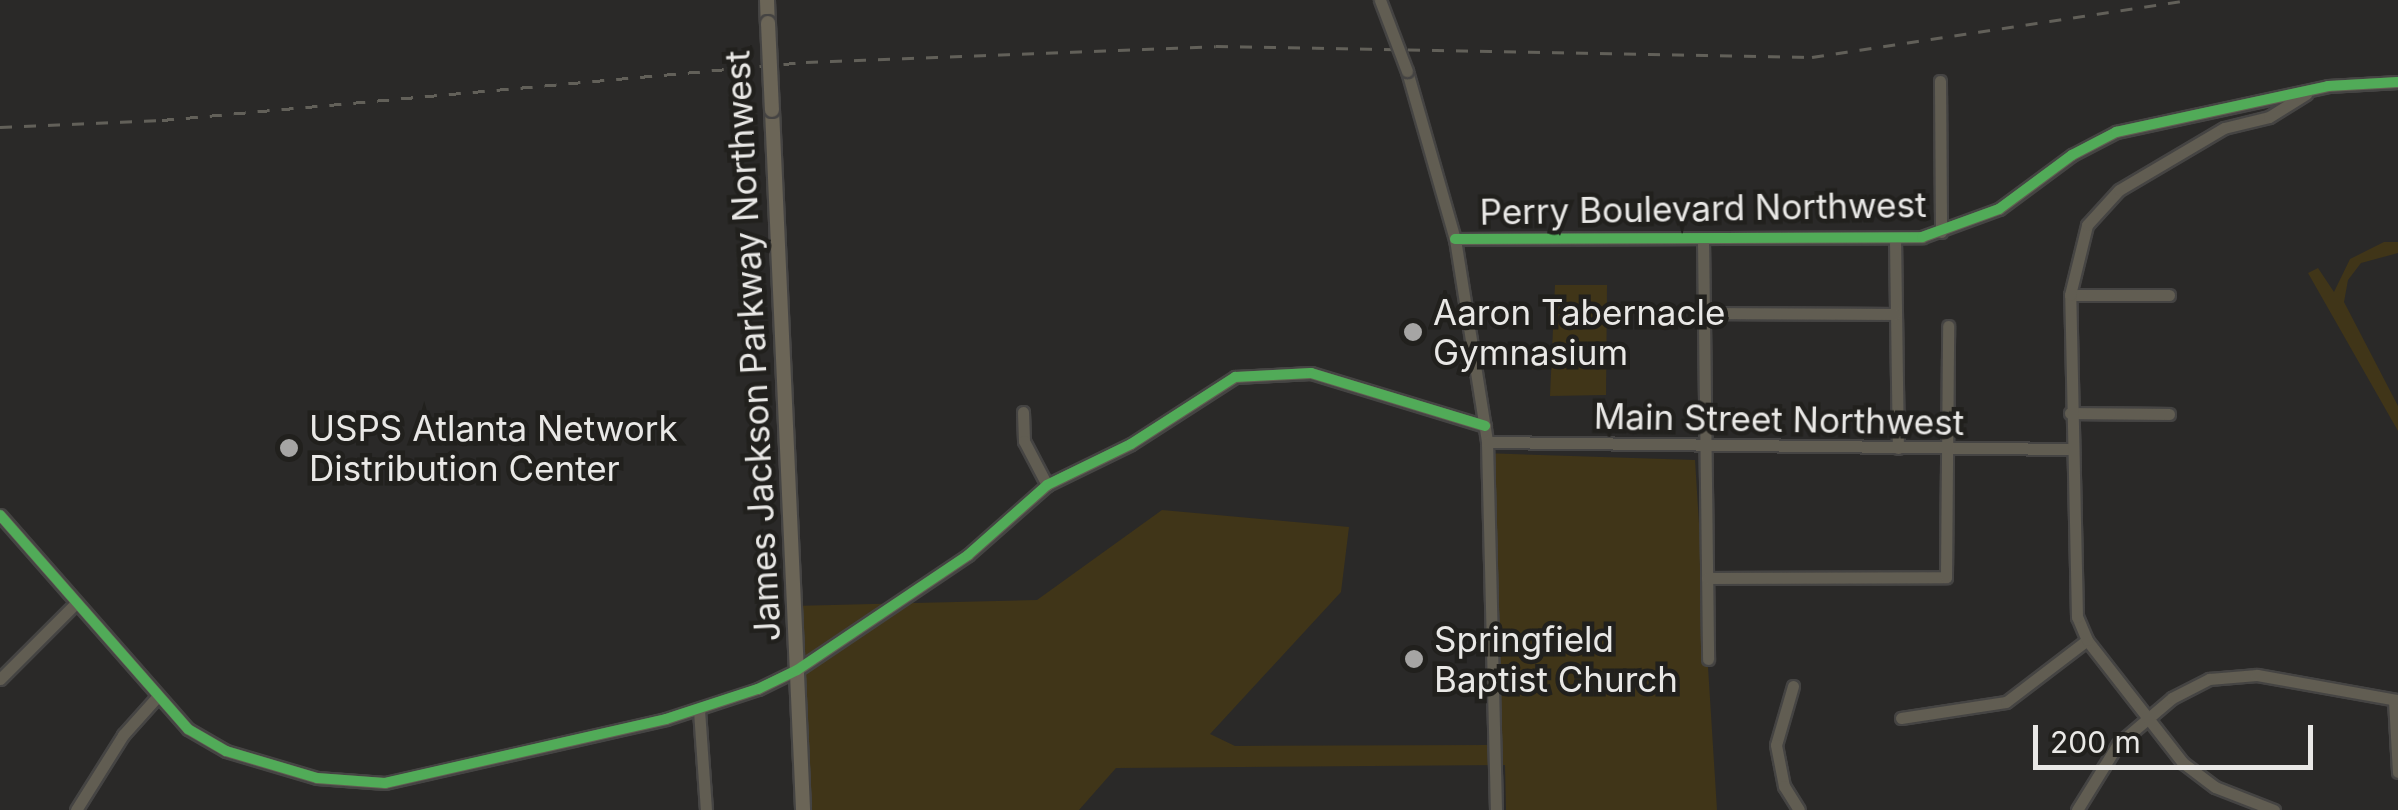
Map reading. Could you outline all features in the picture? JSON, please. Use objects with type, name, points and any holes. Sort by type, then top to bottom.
[{"type":"main road","name":"James Jackson Parkway Northwest","points":[[767,0],[803,810]]},
{"type":"street","points":[[1380,0],[1407,71],[1455,238],[1485,426],[1496,810]]},
{"type":"street","points":[[1940,82],[1941,232]]},
{"type":"street","name":"Perry Boulevard Northwest","points":[[1455,238],[1895,239],[1941,232],[1998,209],[2105,137],[2314,89],[2398,82]]},
{"type":"street","points":[[2274,810],[2199,777],[2087,640],[2072,594],[2070,295],[2079,243],[2102,205],[2224,128],[2269,117],[2314,89]]},
{"type":"street","points":[[2222,108],[2224,128]]},
{"type":"street","points":[[1703,239],[1708,658]]},
{"type":"street","points":[[1895,239],[1898,448]]},
{"type":"street","points":[[2070,295],[2169,295]]},
{"type":"street","points":[[1703,313],[1895,314]]},
{"type":"street","points":[[1706,578],[1943,579],[1948,556],[1948,326]]},
{"type":"street","points":[[0,515],[188,729],[226,751],[316,778],[360,784],[409,779],[699,710],[797,670],[968,555],[1047,486],[1131,444],[1212,387],[1259,371],[1311,373],[1485,426]]},
{"type":"street","points":[[1023,412],[1024,441],[1047,486]]},
{"type":"street","points":[[2070,413],[2169,414]]},
{"type":"street","name":"Main Street Northwest","points":[[1487,442],[2070,450]]},
{"type":"street","points":[[0,679],[76,604]]},
{"type":"street","points":[[1902,718],[2006,702],[2087,640]]},
{"type":"street","points":[[2077,810],[2096,772],[2147,718],[2188,688],[2230,675],[2396,700],[2398,772]]},
{"type":"street","points":[[1794,686],[1776,744],[1784,786],[1799,810]]},
{"type":"street","points":[[78,809],[122,735],[157,697]]},
{"type":"street","points":[[699,710],[706,810]]},
{"type":"shaded area","points":[[2384,242],[2398,242],[2398,253],[2361,263],[2348,280],[2344,302],[2398,406],[2398,431],[2308,273],[2318,268],[2334,292],[2350,259]]},
{"type":"shaded area","points":[[1555,285],[1607,285],[1606,395],[1550,396]]},
{"type":"shaded area","points":[[1482,453],[1695,460],[1717,810],[1506,810],[1505,765],[1116,768],[1079,810],[807,810],[791,606],[1037,600],[1162,510],[1349,527],[1341,592],[1210,734],[1235,746],[1491,745]]},
{"type":"railway","points":[[0,127],[162,120],[806,62],[1216,46],[1812,57],[2190,0]]},
{"type":"cycle path","points":[[1455,239],[1922,237],[1999,209],[2072,155],[2116,132],[2328,86],[2398,82]]},
{"type":"cycle path","points":[[0,515],[188,729],[226,751],[317,778],[385,783],[666,719],[758,689],[797,670],[968,555],[1047,485],[1131,444],[1235,377],[1311,373],[1485,426]]},
{"type":"place","name":"Aaron Tabernacle Gymnasium","points":[[1413,332]]},
{"type":"place","name":"USPS Atlanta Network Distribution Center","points":[[289,448]]},
{"type":"place","name":"Springfield Baptist Church","points":[[1414,659]]}]
